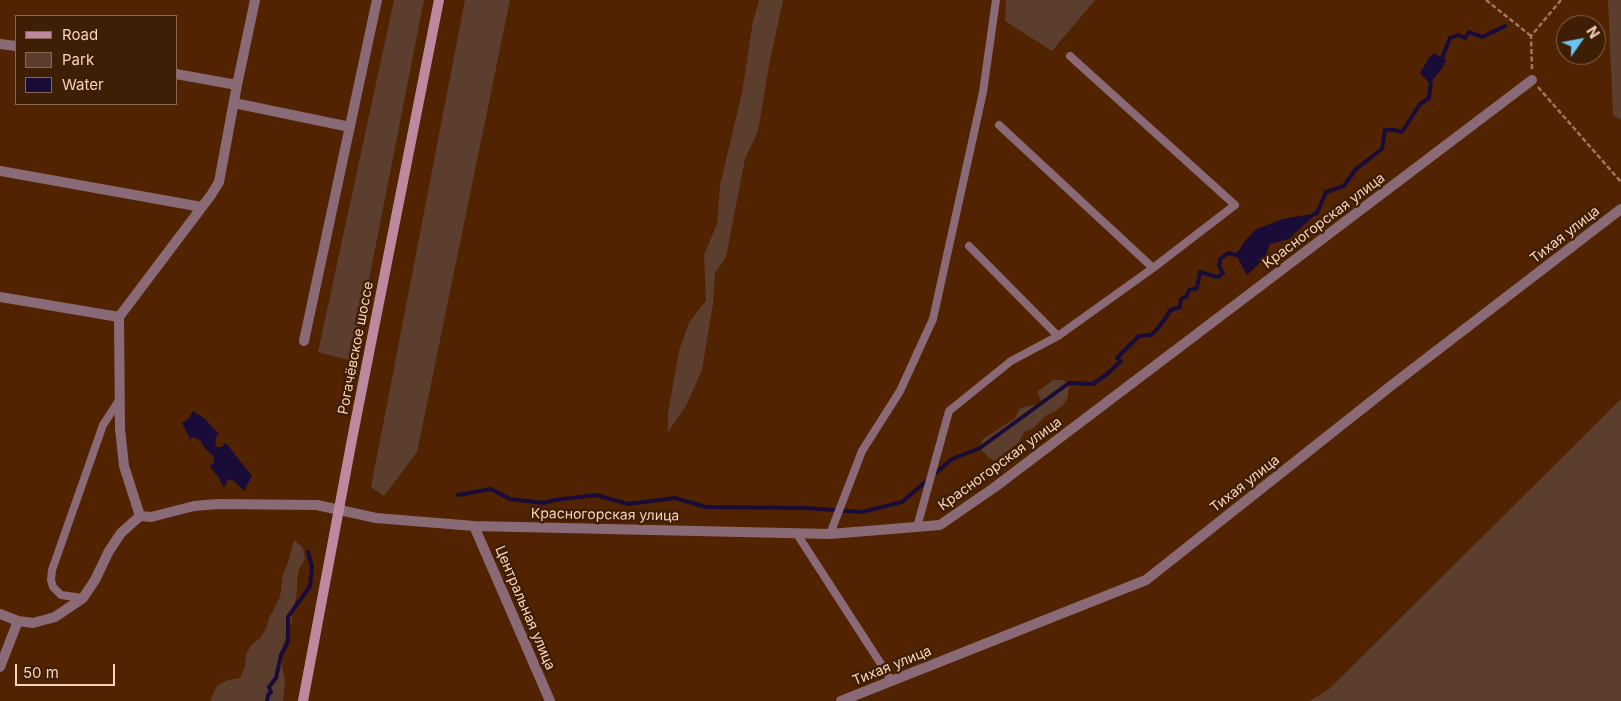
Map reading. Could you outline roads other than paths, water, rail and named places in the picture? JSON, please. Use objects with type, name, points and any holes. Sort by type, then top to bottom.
[{"type":"main road","name":"Рогачёвское шоссе","points":[[304,701],[354,426],[439,0]]},
{"type":"street","points":[[0,614],[18,621],[33,623],[55,617],[83,598],[95,580],[109,551],[122,533],[140,516],[124,466],[120,429],[119,317],[212,195],[219,182],[255,0]]},
{"type":"street","points":[[304,341],[377,0]]},
{"type":"street","points":[[0,44],[15,46]]},
{"type":"street","points":[[178,74],[237,85]]},
{"type":"street","name":"Красногорская улица","points":[[140,516],[151,517],[194,506],[218,504],[317,504],[376,518],[474,526],[830,534],[940,525],[995,487],[1532,80]]},
{"type":"street","points":[[234,103],[350,127]]},
{"type":"street","points":[[0,171],[202,206]]},
{"type":"street","name":"Тихая улица","points":[[841,701],[1146,580],[1392,385],[1621,209]]},
{"type":"street","points":[[0,297],[119,317]]},
{"type":"street","name":"Центральная улица","points":[[474,526],[550,701]]},
{"type":"street","points":[[0,667],[18,621]]},
{"type":"lane","points":[[830,534],[862,451],[900,391],[933,319],[983,92],[996,0]]},
{"type":"lane","points":[[917,527],[949,411],[1012,361],[1058,336],[1153,268],[1235,205],[1070,56]]},
{"type":"lane","points":[[999,125],[1153,268]]},
{"type":"lane","points":[[968,246],[1058,336]]},
{"type":"lane","points":[[83,598],[61,595],[53,587],[50,580],[102,424],[120,399]]},
{"type":"lane","points":[[798,534],[892,681]]},
{"type":"water","points":[[1434,53],[1442,58],[1444,63],[1442,69],[1430,84],[1420,73],[1430,56]]},
{"type":"water","points":[[1317,213],[1289,239],[1270,244],[1265,258],[1247,275],[1236,255],[1256,229],[1283,219]]},
{"type":"water","points":[[193,411],[204,418],[219,434],[215,439],[216,447],[221,447],[226,443],[252,476],[244,491],[234,481],[228,479],[224,488],[210,467],[214,462],[214,457],[201,441],[194,437],[190,439],[182,423],[189,418]]},
{"type":"waterway","points":[[1444,61],[1442,58],[1450,38],[1458,35],[1465,38],[1469,32],[1482,37],[1505,26]]},
{"type":"waterway","points":[[1314,214],[1317,213],[1326,192],[1344,186],[1356,169],[1382,149],[1385,130],[1402,132],[1420,104],[1429,98],[1431,80]]},
{"type":"waterway","points":[[458,495],[491,489],[510,499],[544,503],[596,495],[628,504],[675,498],[706,507],[805,508],[862,512],[902,502],[952,459],[980,448],[1069,383],[1093,384],[1107,374],[1121,361],[1117,358],[1139,336],[1151,335],[1171,310],[1180,307],[1181,299],[1186,297],[1189,290],[1197,288],[1200,272],[1218,277],[1223,273],[1219,266],[1220,259],[1228,253],[1236,255],[1239,253]]},
{"type":"waterway","points":[[267,701],[268,695],[271,692],[269,687],[276,678],[281,655],[288,642],[288,617],[310,586],[312,567],[308,552]]}]
